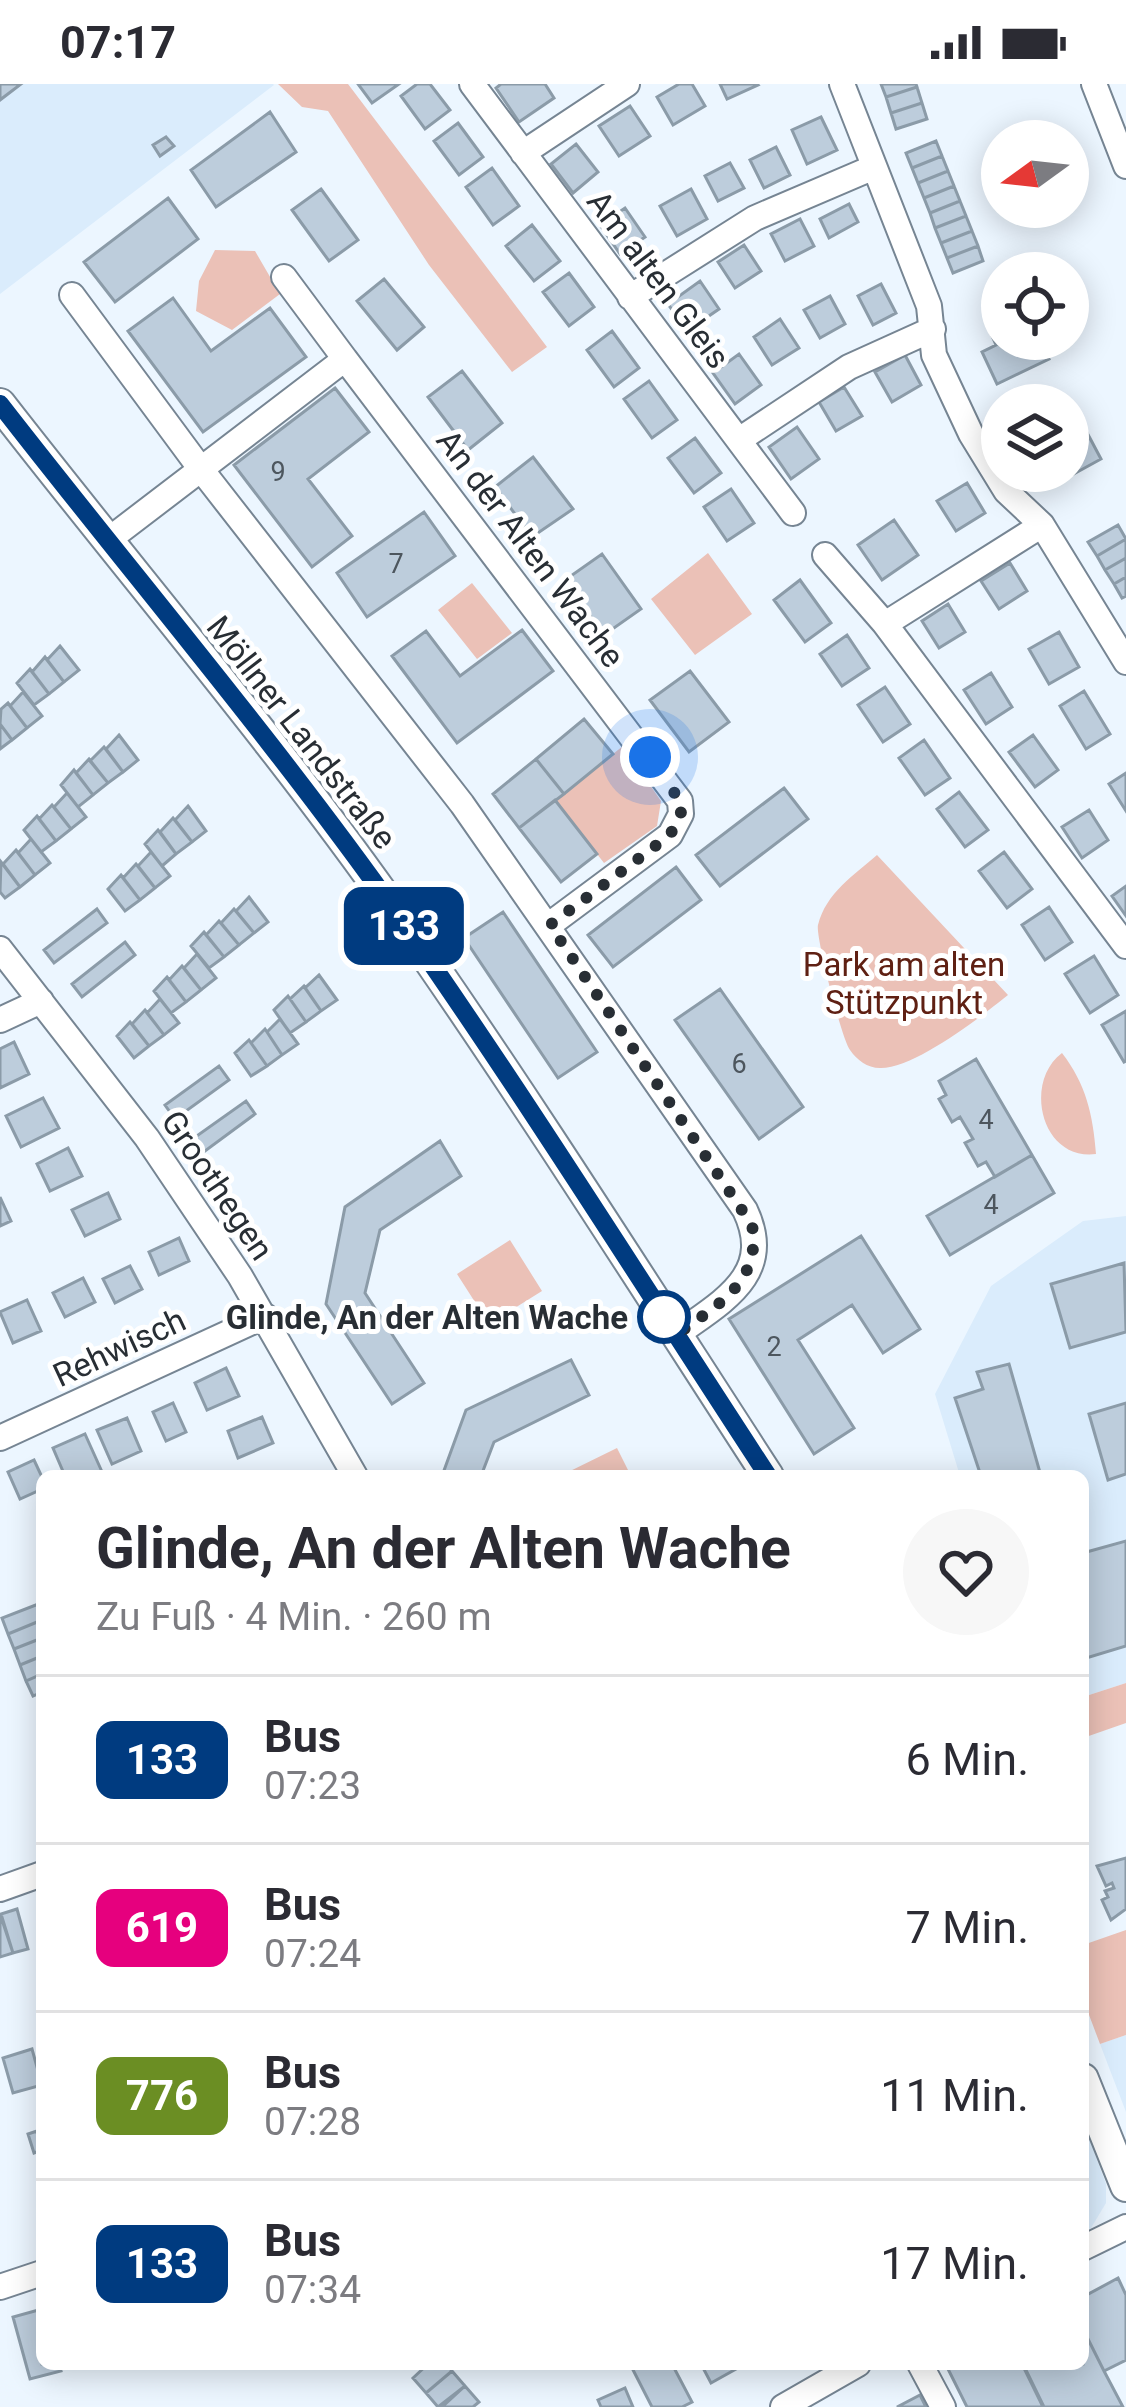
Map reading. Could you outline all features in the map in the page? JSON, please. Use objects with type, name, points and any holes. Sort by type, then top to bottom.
[{"type":"main road","name":"Möllner Landstraße","points":[[0,404],[254,724],[394,911],[525,1101],[764,1470]]},
{"type":"main road","points":[[1089,2094],[1126,2186]]},
{"type":"street","name":"Am alten Gleis","points":[[472,84],[793,513]]},
{"type":"street","points":[[523,153],[627,84]]},
{"type":"street","points":[[842,84],[929,306],[934,355],[971,434],[1006,491],[1042,525],[1126,662]]},
{"type":"street","points":[[1094,84],[1126,166]]},
{"type":"street","points":[[630,297],[754,218],[872,168]]},
{"type":"street","name":"An der Alten Wache","points":[[284,277],[680,801],[681,814],[670,835],[550,925]]},
{"type":"street","points":[[72,296],[550,925],[752,1225],[755,1242],[747,1274],[725,1298],[676,1335]]},
{"type":"street","points":[[739,440],[849,367],[933,329]]},
{"type":"street","points":[[106,541],[345,358]]},
{"type":"street","points":[[886,624],[1042,525]]},
{"type":"street","points":[[825,555],[886,624],[1126,946]]},
{"type":"street","name":"Groothegen","points":[[0,949],[147,1138],[265,1316],[352,1470]]},
{"type":"street","points":[[0,1020],[41,1001]]},
{"type":"street","name":"Rehwisch","points":[[0,1438],[265,1316]]},
{"type":"street","points":[[0,1889],[36,1876]]},
{"type":"street","points":[[1089,2245],[1126,2227]]},
{"type":"street","points":[[0,2287],[36,2275]]},
{"type":"street","points":[[783,2407],[847,2370]]},
{"type":"street","points":[[923,2370],[943,2407]]},
{"type":"shaded area","points":[[0,84],[273,84],[274,85],[0,294]]},
{"type":"shaded area","points":[[1126,1216],[1126,1683],[1089,1695],[1089,1470],[958,1470],[935,1394],[991,1286],[1083,1221]]},
{"type":"shaded area","points":[[1126,2035],[1126,2112],[1100,2044]]},
{"type":"shaded area","points":[[1089,2138],[1106,2184],[1106,2203],[1091,2228]]},
{"type":"green space","points":[[278,84],[348,84],[547,347],[512,372],[429,265],[328,111],[302,107]]},
{"type":"green space","points":[[215,250],[255,251],[280,294],[232,330],[196,311],[199,281]]},
{"type":"green space","points":[[708,553],[752,614],[695,655],[651,599]]},
{"type":"green space","points":[[472,583],[512,633],[477,659],[438,610]]},
{"type":"green space","points":[[623,746],[661,801],[657,826],[604,863],[555,800]]},
{"type":"green space","name":"Park am alten Stützpunkt","points":[[877,855],[1008,995],[929,1051],[880,1068],[859,1060],[846,1042],[818,933],[834,894]]},
{"type":"green space","points":[[1062,1053],[1087,1100],[1096,1154],[1077,1153],[1062,1145],[1044,1117],[1043,1082]]},
{"type":"green space","points":[[510,1240],[542,1291],[489,1324],[457,1274]]},
{"type":"green space","points":[[617,1448],[628,1470],[572,1470]]},
{"type":"green space","points":[[1126,1683],[1126,1723],[1089,1736],[1089,1695]]},
{"type":"green space","points":[[1126,1930],[1126,2035],[1100,2044],[1089,2015],[1089,1943]]},
{"type":"building","points":[[0,84],[21,84],[0,100]]},
{"type":"building","points":[[358,84],[399,84],[372,103]]},
{"type":"building","points":[[417,84],[430,84],[450,110],[425,129],[401,96]]},
{"type":"building","points":[[545,84],[554,98],[519,122],[496,88]]},
{"type":"building","points":[[679,84],[692,84],[705,106],[673,125],[657,97]]},
{"type":"building","points":[[720,84],[757,84],[758,85],[727,99]]},
{"type":"building","points":[[881,84],[916,84],[917,87],[886,97]]},
{"type":"building","points":[[917,87],[922,103],[891,113],[886,97]]},
{"type":"building","points":[[922,103],[927,119],[896,129],[891,113]]},
{"type":"building","points":[[630,106],[650,136],[619,156],[599,126]]},
{"type":"building","points":[[270,112],[296,152],[216,207],[191,170]]},
{"type":"building","points":[[821,117],[837,150],[807,164],[792,130]]},
{"type":"building","points":[[458,123],[483,157],[459,175],[434,141]]},
{"type":"building","points":[[166,137],[174,146],[160,156],[153,145]]},
{"type":"building","points":[[936,141],[942,156],[912,168],[906,153]]},
{"type":"building","points":[[576,144],[598,172],[573,193],[551,164]]},
{"type":"building","points":[[776,147],[790,175],[764,188],[750,160]]},
{"type":"building","points":[[942,156],[948,171],[918,183],[912,168]]},
{"type":"building","points":[[730,163],[744,188],[718,201],[705,176]]},
{"type":"building","points":[[492,168],[519,206],[493,225],[466,187]]},
{"type":"building","points":[[948,171],[954,186],[924,198],[918,183]]},
{"type":"building","points":[[954,186],[960,201],[930,213],[924,198]]},
{"type":"building","points":[[321,189],[358,240],[329,261],[292,210]]},
{"type":"building","points":[[691,189],[707,219],[677,236],[660,206]]},
{"type":"building","points":[[168,198],[198,239],[115,302],[84,262]]},
{"type":"building","points":[[960,201],[966,216],[935,228],[930,213]]},
{"type":"building","points":[[849,204],[858,222],[829,238],[820,219]]},
{"type":"building","points":[[625,208],[645,237],[620,254],[600,225]]},
{"type":"building","points":[[966,216],[972,231],[941,243],[935,228]]},
{"type":"building","points":[[800,219],[814,246],[785,261],[771,234]]},
{"type":"building","points":[[532,225],[560,261],[534,281],[506,246]]},
{"type":"building","points":[[972,231],[978,246],[947,258],[941,243]]},
{"type":"building","points":[[744,245],[761,271],[735,288],[718,262]]},
{"type":"building","points":[[978,246],[981,262],[953,273],[947,258]]},
{"type":"building","points":[[569,273],[594,307],[569,326],[543,292]]},
{"type":"building","points":[[384,279],[424,327],[397,350],[357,301]]},
{"type":"building","points":[[700,281],[719,309],[687,331],[668,304]]},
{"type":"building","points":[[881,284],[896,313],[873,325],[858,296]]},
{"type":"building","points":[[830,296],[845,324],[820,338],[804,310]]},
{"type":"building","points":[[173,298],[211,351],[270,308],[306,357],[203,432],[128,331]]},
{"type":"building","points":[[780,319],[799,348],[772,365],[754,337]]},
{"type":"building","points":[[612,331],[639,368],[614,387],[587,350]]},
{"type":"building","points":[[739,354],[761,385],[735,404],[713,373]]},
{"type":"building","points":[[905,355],[921,385],[892,402],[875,372]]},
{"type":"building","points":[[986,360],[1047,360],[997,384]]},
{"type":"building","points":[[462,371],[502,423],[468,450],[428,397]]},
{"type":"building","points":[[649,381],[677,420],[652,438],[624,399]]},
{"type":"building","points":[[844,387],[862,416],[836,431],[819,402]]},
{"type":"building","points":[[335,388],[369,432],[308,479],[352,536],[312,567],[234,465]]},
{"type":"building","points":[[797,427],[819,459],[791,479],[769,447]]},
{"type":"building","points":[[1089,436],[1101,459],[1089,466]]},
{"type":"building","points":[[695,438],[721,473],[694,493],[668,458]]},
{"type":"building","points":[[533,457],[573,509],[532,537],[495,487]]},
{"type":"building","points":[[967,483],[985,513],[956,531],[937,501]]},
{"type":"building","points":[[731,489],[754,523],[727,541],[704,507]]},
{"type":"building","points":[[424,512],[455,556],[367,617],[337,573]]},
{"type":"building","points":[[894,520],[918,555],[882,580],[858,545]]},
{"type":"building","points":[[1118,525],[1126,539],[1097,556],[1088,542]]},
{"type":"building","points":[[1126,539],[1126,558],[1105,570],[1097,556]]},
{"type":"building","points":[[602,554],[641,609],[604,635],[565,580]]},
{"type":"building","points":[[1126,558],[1126,577],[1114,584],[1105,570]]},
{"type":"building","points":[[1010,563],[1027,591],[999,609],[981,581]]},
{"type":"building","points":[[1126,577],[1126,596],[1122,598],[1114,584]]},
{"type":"building","points":[[800,580],[831,623],[805,642],[774,600]]},
{"type":"building","points":[[948,604],[965,632],[939,648],[922,621]]},
{"type":"building","points":[[522,630],[553,671],[457,743],[392,656],[426,631],[460,676]]},
{"type":"building","points":[[1059,632],[1079,667],[1049,684],[1029,649]]},
{"type":"building","points":[[847,635],[869,668],[842,686],[820,654]]},
{"type":"building","points":[[60,646],[79,670],[64,682],[47,660]]},
{"type":"building","points":[[45,657],[64,682],[49,694],[32,672]]},
{"type":"building","points":[[30,669],[49,694],[34,705],[17,683]]},
{"type":"building","points":[[690,671],[729,722],[689,752],[650,700]]},
{"type":"building","points":[[991,673],[1012,707],[986,724],[964,690]]},
{"type":"building","points":[[885,687],[910,724],[883,742],[858,705]]},
{"type":"building","points":[[1084,691],[1110,734],[1086,749],[1060,706]]},
{"type":"building","points":[[23,692],[42,716],[27,728],[10,706]]},
{"type":"building","points":[[8,703],[27,728],[12,740],[0,724],[1,709]]},
{"type":"building","points":[[584,719],[613,754],[564,794],[536,759]]},
{"type":"building","points":[[0,724],[12,740],[0,749]]},
{"type":"building","points":[[119,735],[138,760],[123,772],[106,749]]},
{"type":"building","points":[[1033,735],[1058,770],[1035,787],[1009,752]]},
{"type":"building","points":[[924,740],[950,778],[925,795],[899,758]]},
{"type":"building","points":[[104,747],[123,772],[108,783],[90,761]]},
{"type":"building","points":[[89,759],[108,783],[93,795],[76,773]]},
{"type":"building","points":[[536,759],[564,794],[519,828],[493,794]]},
{"type":"building","points":[[74,770],[93,795],[78,807],[61,785]]},
{"type":"building","points":[[1126,773],[1126,811],[1109,784]]},
{"type":"building","points":[[784,788],[808,819],[720,886],[696,855]]},
{"type":"building","points":[[959,792],[988,830],[965,847],[937,809]]},
{"type":"building","points":[[67,793],[86,817],[71,829],[54,807]]},
{"type":"building","points":[[555,800],[597,854],[561,882],[519,828]]},
{"type":"building","points":[[52,805],[71,829],[56,841],[39,819]]},
{"type":"building","points":[[188,806],[206,831],[192,842],[175,820]]},
{"type":"building","points":[[1089,810],[1108,840],[1082,858],[1062,827]]},
{"type":"building","points":[[37,816],[56,841],[41,852],[24,830]]},
{"type":"building","points":[[173,818],[192,842],[176,854],[160,832]]},
{"type":"building","points":[[158,830],[176,854],[162,866],[145,844]]},
{"type":"building","points":[[31,839],[50,863],[35,875],[18,853]]},
{"type":"building","points":[[16,850],[35,875],[20,887],[3,864]]},
{"type":"building","points":[[151,852],[170,876],[155,888],[138,866]]},
{"type":"building","points":[[1004,852],[1032,889],[1007,908],[979,871]]},
{"type":"building","points":[[1,862],[20,887],[5,898],[0,892]]},
{"type":"building","points":[[136,864],[155,888],[140,900],[123,878]]},
{"type":"building","points":[[676,867],[701,900],[613,967],[588,935]]},
{"type":"building","points":[[121,875],[140,900],[125,911],[108,889]]},
{"type":"building","points":[[1126,886],[1126,916],[1112,896]]},
{"type":"building","points":[[249,897],[268,922],[254,933],[236,911]]},
{"type":"building","points":[[1049,907],[1072,942],[1045,960],[1022,925]]},
{"type":"building","points":[[97,909],[107,923],[54,963],[44,950]]},
{"type":"building","points":[[234,909],[254,933],[239,945],[221,923]]},
{"type":"building","points":[[503,912],[597,1052],[558,1078],[464,938]]},
{"type":"building","points":[[219,921],[239,945],[224,957],[206,935]]},
{"type":"building","points":[[204,932],[224,957],[209,968],[191,946]]},
{"type":"building","points":[[125,942],[135,955],[82,997],[72,984]]},
{"type":"building","points":[[197,954],[216,978],[201,990],[184,968]]},
{"type":"building","points":[[1094,956],[1118,995],[1090,1013],[1065,974]]},
{"type":"building","points":[[182,966],[201,990],[186,1002],[169,980]]},
{"type":"building","points":[[319,975],[337,1000],[321,1011],[305,988]]},
{"type":"building","points":[[167,977],[186,1002],[171,1013],[154,991]]},
{"type":"building","points":[[304,986],[321,1011],[306,1022],[290,999]]},
{"type":"building","points":[[720,989],[803,1107],[759,1139],[675,1020]]},
{"type":"building","points":[[288,996],[306,1022],[290,1033],[274,1010]]},
{"type":"building","points":[[160,999],[179,1023],[164,1035],[147,1013]]},
{"type":"building","points":[[145,1010],[164,1035],[149,1046],[132,1024]]},
{"type":"building","points":[[1126,1011],[1126,1061],[1124,1062],[1102,1025]]},
{"type":"building","points":[[280,1019],[298,1044],[282,1055],[267,1032]]},
{"type":"building","points":[[130,1022],[149,1046],[134,1058],[117,1036]]},
{"type":"building","points":[[265,1029],[282,1055],[267,1066],[251,1043]]},
{"type":"building","points":[[249,1040],[267,1066],[251,1076],[235,1053]]},
{"type":"building","points":[[14,1042],[29,1074],[0,1088],[0,1049]]},
{"type":"building","points":[[976,1059],[1032,1155],[995,1177],[986,1162],[978,1166],[965,1143],[973,1139],[960,1117],[952,1122],[939,1099],[946,1095],[939,1081]]},
{"type":"building","points":[[219,1066],[229,1080],[175,1119],[165,1105]]},
{"type":"building","points":[[43,1098],[59,1128],[21,1147],[6,1116]]},
{"type":"building","points":[[246,1101],[255,1114],[201,1154],[191,1140]]},
{"type":"building","points":[[440,1141],[461,1176],[380,1230],[365,1293],[424,1383],[392,1404],[326,1304],[345,1207]]},
{"type":"building","points":[[68,1148],[82,1176],[50,1191],[37,1164]]},
{"type":"building","points":[[1032,1155],[1054,1193],[950,1255],[927,1216]]},
{"type":"building","points":[[108,1193],[120,1219],[85,1236],[72,1210]]},
{"type":"building","points":[[0,1197],[11,1221],[0,1226]]},
{"type":"building","points":[[861,1236],[920,1329],[883,1353],[852,1305],[798,1340],[854,1428],[814,1454],[729,1319]]},
{"type":"building","points":[[179,1238],[189,1261],[159,1275],[149,1252]]},
{"type":"building","points":[[1124,1263],[1126,1332],[1070,1348],[1051,1284]]},
{"type":"building","points":[[130,1266],[142,1289],[115,1303],[103,1279]]},
{"type":"building","points":[[83,1278],[95,1302],[65,1317],[53,1293]]},
{"type":"building","points":[[27,1300],[41,1331],[13,1343],[0,1312]]},
{"type":"building","points":[[571,1360],[589,1395],[494,1442],[483,1470],[444,1470],[466,1410]]},
{"type":"building","points":[[1009,1364],[1039,1470],[979,1470],[955,1398],[983,1389],[977,1372]]},
{"type":"building","points":[[226,1368],[239,1396],[207,1410],[195,1383]]},
{"type":"building","points":[[173,1403],[186,1432],[166,1441],[153,1412]]},
{"type":"building","points":[[1126,1403],[1126,1474],[1108,1480],[1089,1414]]},
{"type":"building","points":[[262,1417],[273,1443],[238,1458],[228,1431]]},
{"type":"building","points":[[127,1418],[141,1451],[112,1464],[97,1430]]},
{"type":"building","points":[[85,1434],[101,1470],[62,1470],[53,1448]]},
{"type":"building","points":[[34,1460],[39,1470],[36,1492],[20,1499],[8,1472]]},
{"type":"building","points":[[1126,1541],[1126,1646],[1089,1657],[1089,1551]]},
{"type":"building","points":[[36,1605],[36,1622],[8,1634],[2,1618]]},
{"type":"building","points":[[36,1622],[36,1640],[14,1649],[8,1634]]},
{"type":"building","points":[[36,1640],[36,1658],[20,1665],[14,1649]]},
{"type":"building","points":[[36,1658],[36,1677],[26,1681],[20,1665]]},
{"type":"building","points":[[36,1677],[36,1695],[33,1696],[26,1681]]},
{"type":"building","points":[[1126,1858],[1126,1909],[1111,1920],[1102,1900],[1108,1897],[1105,1891],[1114,1888],[1112,1883],[1106,1886],[1097,1866]]},
{"type":"building","points":[[17,1909],[28,1949],[13,1953],[1,1914]]},
{"type":"building","points":[[0,1914],[13,1953],[0,1957]]},
{"type":"building","points":[[32,2049],[36,2087],[13,2093],[3,2058]]},
{"type":"building","points":[[36,2131],[36,2152],[34,2153],[28,2134]]},
{"type":"building","points":[[1118,2278],[1126,2295],[1126,2360],[1104,2371],[1089,2341],[1089,2294]]},
{"type":"building","points":[[36,2311],[36,2370],[61,2371],[30,2379],[13,2317]]},
{"type":"building","points":[[1089,2341],[1123,2407],[1044,2407],[1026,2370],[1089,2370]]},
{"type":"building","points":[[422,2370],[452,2371],[426,2393],[413,2378]]},
{"type":"building","points":[[633,2370],[675,2370],[692,2402],[682,2407],[652,2407]]},
{"type":"building","points":[[704,2370],[734,2370],[711,2383]]},
{"type":"building","points":[[948,2370],[1025,2370],[1043,2407],[967,2407]]},
{"type":"building","points":[[452,2371],[465,2386],[438,2407],[426,2393]]},
{"type":"building","points":[[465,2386],[479,2402],[473,2407],[442,2407]]},
{"type":"building","points":[[625,2388],[633,2407],[601,2407],[598,2400]]},
{"type":"building","points":[[920,2395],[926,2407],[897,2407]]},
{"type":"bus line","name":"133","points":[[0,404],[254,724],[394,911],[525,1101],[764,1470]]},
{"type":"place","name":"Glinde, An der Alten Wache","points":[[664,1317]]},
{"type":"route","points":[[650,757],[680,801],[677,825],[550,925],[752,1225],[753,1259],[738,1287],[676,1335],[664,1317]]}]
